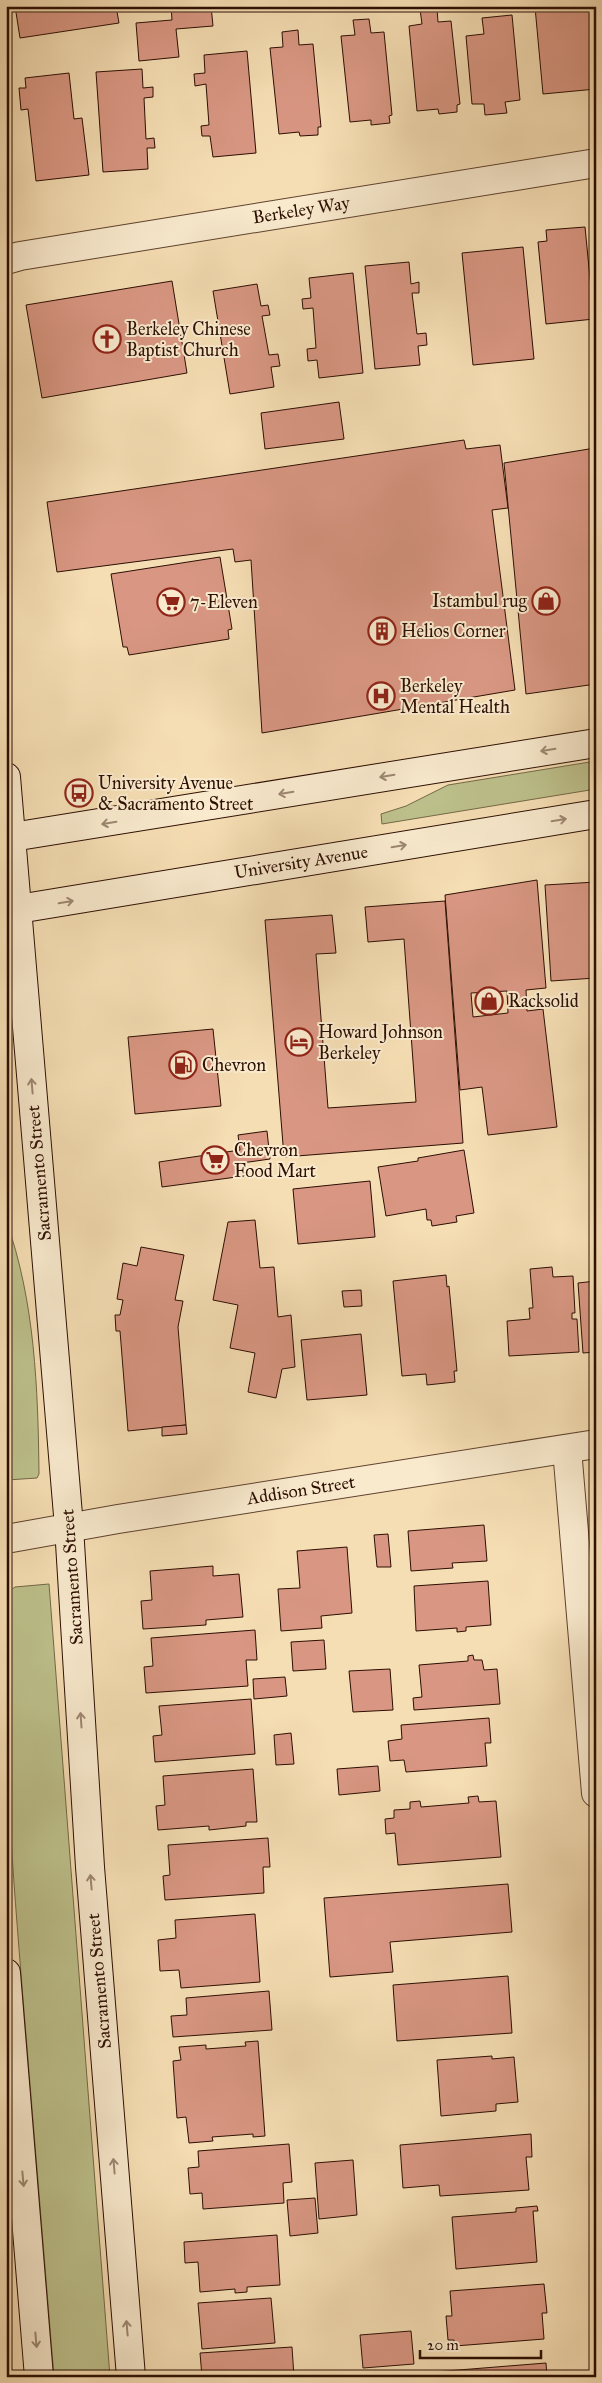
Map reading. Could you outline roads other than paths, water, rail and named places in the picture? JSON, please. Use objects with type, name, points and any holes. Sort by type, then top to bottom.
[{"type":"street","name":"Berkeley Way","points":[[6,260],[20,256],[596,163]]},
{"type":"street","points":[[9,838],[596,743]]},
{"type":"street","name":"Sacramento Street","points":[[6,777],[12,911],[69,1527],[90,1867],[131,2377]]},
{"type":"street","name":"University Avenue","points":[[12,911],[596,814]]},
{"type":"street","name":"Addison Street","points":[[6,1539],[69,1527],[596,1444]]},
{"type":"street","points":[[568,1449],[596,1793]]},
{"type":"street","points":[[6,1973],[39,2377]]},
{"type":"place","name":"Berkeley Chinese Baptist Church","points":[[107,339]]},
{"type":"place","name":"Istambul rug","points":[[546,601]]},
{"type":"place","name":"7-Eleven","points":[[171,602]]},
{"type":"place","name":"Helios Corner","points":[[382,631]]},
{"type":"place","name":"Berkeley Mental Health","points":[[381,696]]},
{"type":"place","name":"University Avenue & Sacramento Street","points":[[79,793]]},
{"type":"place","name":"Racksolid","points":[[489,1001]]},
{"type":"place","name":"Howard Johnson Berkeley","points":[[299,1042]]},
{"type":"place","name":"Chevron","points":[[183,1065]]},
{"type":"place","name":"Chevron Food Mart","points":[[215,1160]]}]
